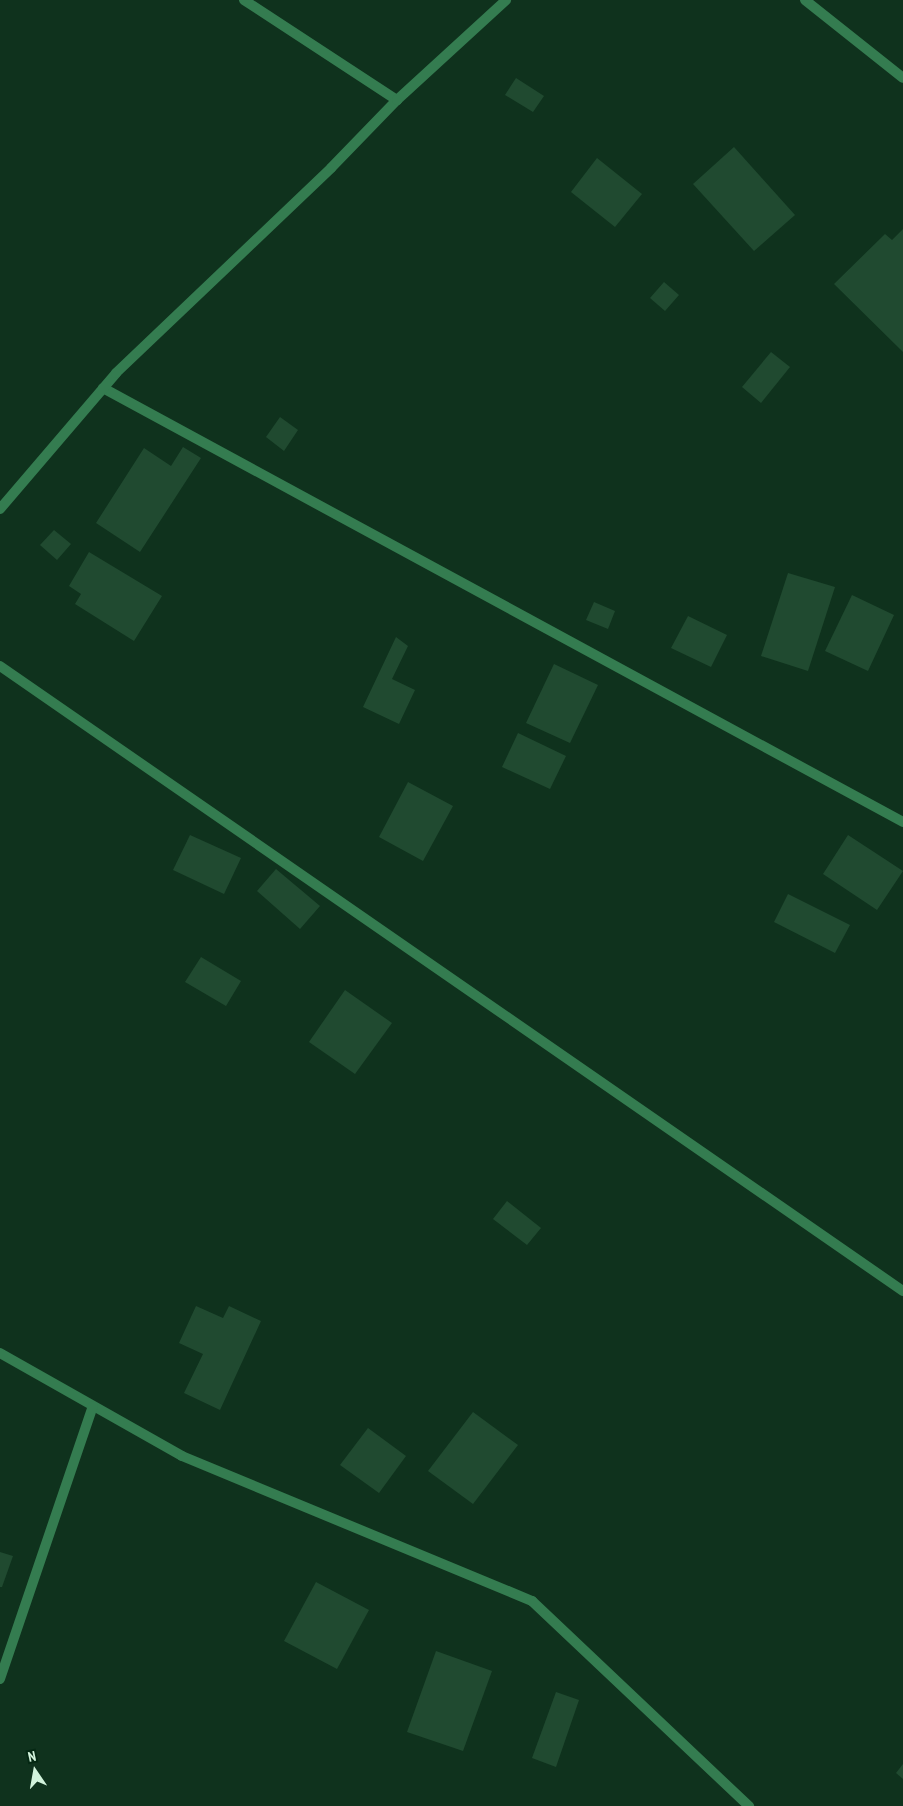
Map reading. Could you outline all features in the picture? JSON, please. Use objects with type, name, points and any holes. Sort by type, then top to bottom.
[{"type":"street","points":[[244,0],[397,100]]},
{"type":"street","points":[[0,509],[103,388],[397,100],[506,0]]},
{"type":"street","points":[[805,0],[903,78]]},
{"type":"street","points":[[103,388],[903,822]]},
{"type":"street","points":[[0,666],[903,1291]]},
{"type":"street","points":[[0,1353],[182,1456],[532,1601],[749,1806]]},
{"type":"street","points":[[0,1679],[93,1406]]},
{"type":"building","points":[[516,78],[544,96],[533,112],[505,95]]},
{"type":"building","points":[[734,147],[795,215],[754,251],[693,184]]},
{"type":"building","points":[[597,158],[642,194],[615,227],[571,192]]},
{"type":"building","points":[[903,229],[903,352],[834,284],[885,234],[892,240]]},
{"type":"building","points":[[664,282],[679,295],[665,311],[650,298]]},
{"type":"building","points":[[771,352],[790,367],[761,403],[742,387]]},
{"type":"building","points":[[280,417],[298,430],[284,451],[266,437]]},
{"type":"building","points":[[183,447],[201,458],[140,552],[96,523],[144,448],[171,466]]},
{"type":"building","points":[[54,530],[71,544],[57,560],[40,545]]},
{"type":"building","points":[[89,552],[162,596],[134,641],[75,604],[81,594],[69,586]]},
{"type":"building","points":[[788,573],[835,587],[808,671],[761,656]]},
{"type":"building","points":[[852,595],[894,615],[868,671],[825,651]]},
{"type":"building","points":[[594,602],[615,611],[608,629],[586,620]]},
{"type":"building","points":[[688,616],[727,635],[711,667],[671,648]]},
{"type":"building","points":[[396,637],[408,646],[392,679],[415,690],[399,724],[363,707]]},
{"type":"building","points":[[554,664],[598,685],[570,743],[526,723]]},
{"type":"building","points":[[518,733],[566,756],[550,789],[502,767]]},
{"type":"building","points":[[408,782],[453,806],[423,861],[379,837]]},
{"type":"building","points":[[190,835],[241,858],[224,894],[173,870]]},
{"type":"building","points":[[848,835],[903,871],[877,910],[823,874]]},
{"type":"building","points":[[276,869],[320,906],[300,929],[257,891]]},
{"type":"building","points":[[788,894],[850,925],[835,953],[774,922]]},
{"type":"building","points":[[201,957],[241,981],[226,1006],[185,982]]},
{"type":"building","points":[[345,990],[392,1023],[355,1074],[309,1042]]},
{"type":"building","points":[[507,1201],[541,1228],[527,1245],[493,1219]]},
{"type":"building","points":[[196,1306],[223,1318],[229,1306],[261,1321],[220,1410],[184,1393],[203,1354],[179,1343]]},
{"type":"building","points":[[473,1412],[518,1445],[473,1504],[428,1471]]},
{"type":"building","points":[[368,1428],[406,1456],[379,1493],[340,1465]]},
{"type":"building","points":[[0,1552],[13,1556],[2,1587],[0,1587]]},
{"type":"building","points":[[316,1582],[369,1610],[337,1669],[284,1641]]},
{"type":"building","points":[[436,1651],[492,1671],[463,1751],[407,1732]]},
{"type":"building","points":[[556,1692],[579,1700],[556,1767],[532,1758]]},
{"type":"building","points":[[903,1764],[903,1779],[896,1773]]}]
